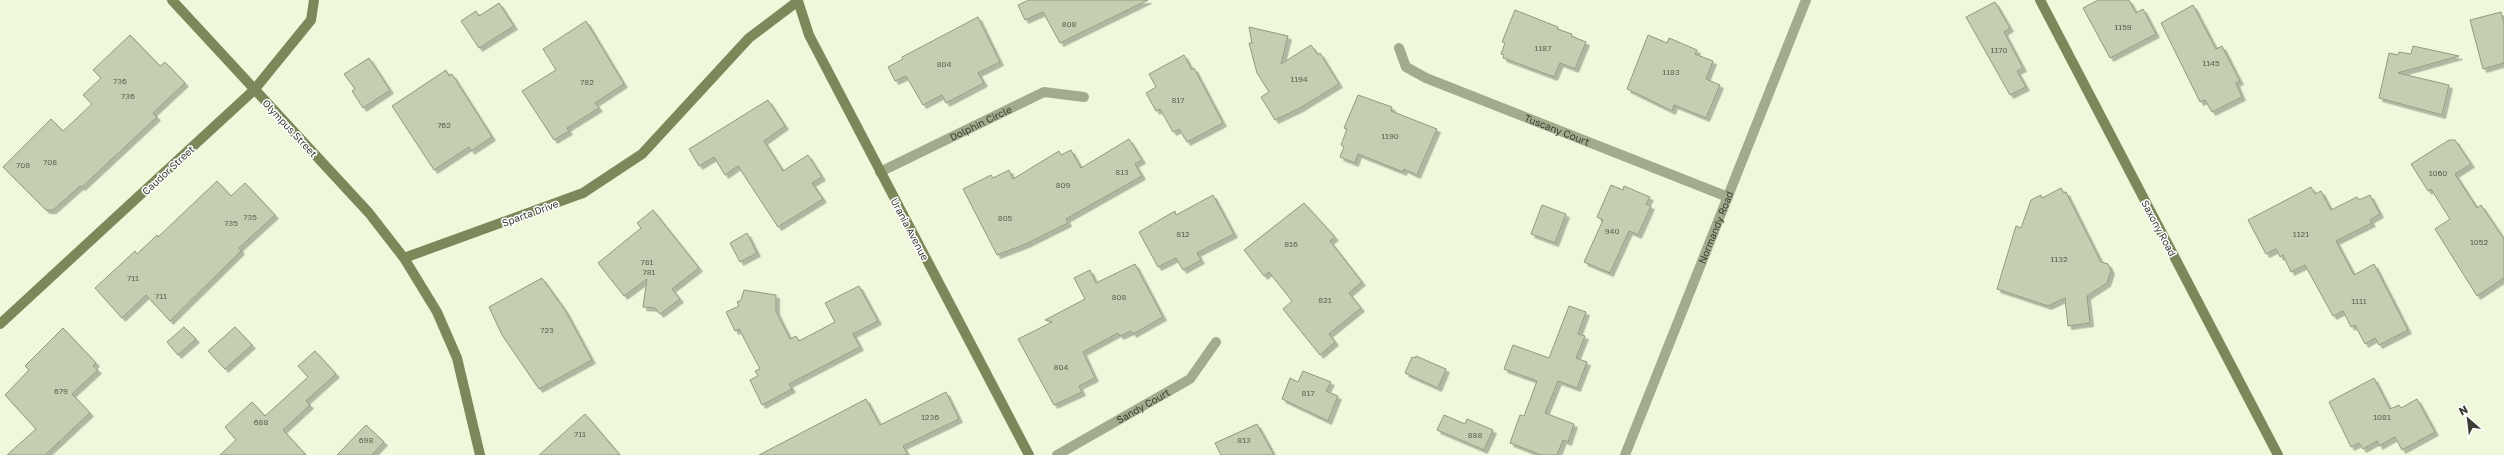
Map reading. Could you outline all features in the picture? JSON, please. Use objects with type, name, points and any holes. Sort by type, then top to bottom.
[{"type":"street","name":"Olympus Street","points":[[172,0],[369,213],[404,258]]},
{"type":"street","name":"Caudor Street","points":[[0,324],[254,90],[311,20],[314,0]]},
{"type":"street","name":"Urania Avenue","points":[[798,0],[809,36],[1029,455]]},
{"type":"street","name":"Sparta Drive","points":[[404,258],[590,189],[642,154],[749,38],[798,0]]},
{"type":"street","name":"Normandy Road","points":[[1625,455],[1806,0]]},
{"type":"street","name":"Saxony Road","points":[[2040,0],[2278,455]]},
{"type":"street","name":"Tuscany Court","points":[[1400,48],[1406,67],[1426,78],[1728,197]]},
{"type":"street","name":"Dolphin Circle","points":[[880,172],[1044,92],[1084,97]]},
{"type":"street","points":[[404,258],[437,312],[457,358],[480,455]]},
{"type":"street","name":"Sandy Court","points":[[1057,455],[1190,379],[1216,342]]},
{"type":"building","points":[[1029,0],[1148,0],[1060,43],[1043,12],[1025,20],[1018,5]]},
{"type":"building","points":[[2098,0],[2129,0],[2136,13],[2143,9],[2156,34],[2110,58],[2083,8]]},
{"type":"building","points":[[1995,2],[2010,28],[2004,32],[2023,68],[2017,71],[2026,87],[2010,95],[1966,17]]},
{"type":"building","points":[[499,3],[514,26],[479,48],[461,21],[476,11],[479,16]]},
{"type":"building","points":[[2193,5],[2216,49],[2222,46],[2240,81],[2236,83],[2242,97],[2212,112],[2205,100],[2200,102],[2161,23]]},
{"type":"building","points":[[1515,10],[1558,27],[1557,29],[1572,34],[1571,36],[1586,42],[1575,69],[1560,63],[1554,77],[1503,58],[1504,55],[1501,54],[1505,43],[1502,42]]},
{"type":"building","points":[[2501,12],[2504,23],[2504,63],[2483,69],[2470,20]]},
{"type":"building","points":[[978,17],[1000,62],[978,73],[984,83],[946,103],[942,95],[923,105],[906,76],[895,81],[888,67],[903,59],[902,57]]},
{"type":"building","points":[[586,21],[624,84],[595,103],[599,108],[567,128],[569,131],[554,140],[522,91],[556,70],[543,49]]},
{"type":"building","points":[[1249,27],[1288,36],[1281,64],[1311,45],[1318,55],[1320,53],[1339,84],[1300,108],[1275,120],[1261,97],[1269,92],[1257,73],[1249,43],[1252,43]]},
{"type":"building","points":[[130,35],[160,66],[165,62],[185,83],[153,113],[157,117],[82,187],[80,186],[53,210],[46,210],[3,167],[51,119],[63,131],[92,104],[83,95],[101,78],[93,70]]},
{"type":"building","points":[[1648,35],[1667,43],[1669,38],[1697,50],[1695,54],[1713,61],[1706,79],[1720,85],[1706,118],[1674,105],[1672,111],[1627,89]]},
{"type":"building","points":[[2413,46],[2459,56],[2398,73],[2449,85],[2442,115],[2379,98],[2389,53],[2398,55],[2399,52],[2411,54]]},
{"type":"building","points":[[1184,55],[1192,70],[1194,68],[1223,123],[1187,142],[1179,129],[1173,132],[1160,109],[1156,111],[1146,93],[1156,87],[1149,74]]},
{"type":"building","points":[[369,58],[390,90],[363,108],[352,91],[355,89],[344,74]]},
{"type":"building","points":[[446,70],[449,76],[452,74],[492,137],[471,151],[469,147],[434,170],[392,106]]},
{"type":"building","points":[[1358,95],[1392,107],[1391,111],[1437,129],[1417,175],[1404,169],[1403,172],[1358,154],[1355,163],[1340,157],[1344,147],[1341,145],[1347,129],[1344,128]]},
{"type":"building","points":[[768,100],[785,126],[764,141],[783,171],[808,155],[822,177],[812,183],[823,199],[778,227],[738,166],[725,175],[714,157],[699,166],[689,149]]},
{"type":"building","points":[[1129,139],[1142,160],[1135,164],[1142,176],[1066,219],[1068,223],[1026,244],[997,255],[963,189],[991,175],[993,178],[1009,170],[1013,179],[1059,151],[1061,155],[1071,150],[1081,168]]},
{"type":"building","points":[[2449,140],[2455,140],[2471,164],[2455,174],[2477,208],[2481,205],[2504,239],[2504,278],[2477,296],[2435,229],[2450,219],[2431,189],[2428,191],[2411,164]]},
{"type":"building","points":[[217,181],[231,196],[245,183],[275,215],[239,248],[241,251],[170,321],[146,295],[122,318],[95,288],[135,251],[137,254],[157,235],[158,237]]},
{"type":"building","points":[[1611,185],[1623,190],[1624,186],[1650,197],[1646,204],[1651,206],[1638,235],[1629,231],[1610,273],[1584,262],[1603,220],[1597,217]]},
{"type":"building","points":[[2311,187],[2315,194],[2321,191],[2331,210],[2357,197],[2359,200],[2370,195],[2380,214],[2370,220],[2372,223],[2336,241],[2354,275],[2374,264],[2408,330],[2379,345],[2375,338],[2365,344],[2355,325],[2351,327],[2343,311],[2333,316],[2305,265],[2291,272],[2283,255],[2280,257],[2276,249],[2266,254],[2248,220]]},
{"type":"building","points":[[2061,188],[2064,193],[2066,192],[2101,262],[2108,264],[2111,271],[2107,283],[2087,296],[2090,323],[2068,326],[2065,298],[2048,306],[1997,289],[2016,226],[2021,228],[2031,200],[2041,195],[2042,198]]},
{"type":"building","points":[[1213,195],[1234,234],[1197,253],[1201,260],[1183,270],[1176,258],[1158,267],[1139,232],[1175,211],[1176,215]]},
{"type":"building","points":[[1304,203],[1335,237],[1330,241],[1362,282],[1349,293],[1361,308],[1329,334],[1335,342],[1320,355],[1283,309],[1292,301],[1269,272],[1264,276],[1244,250]]},
{"type":"building","points":[[1542,205],[1566,214],[1555,243],[1531,234]]},
{"type":"building","points":[[653,210],[699,268],[672,289],[680,299],[660,314],[655,308],[643,307],[647,279],[624,296],[598,263],[641,228],[637,223]]},
{"type":"building","points":[[747,233],[757,253],[740,262],[730,243]]},
{"type":"building","points":[[1135,264],[1163,317],[1133,334],[1131,331],[1120,336],[1118,333],[1083,352],[1095,378],[1079,386],[1082,392],[1054,405],[1018,339],[1052,322],[1045,320],[1085,299],[1074,278],[1090,270],[1096,283]]},
{"type":"building","points":[[542,278],[565,310],[592,360],[539,389],[502,335],[489,307]]},
{"type":"building","points":[[859,286],[878,321],[853,334],[860,347],[789,384],[792,389],[762,405],[750,380],[758,376],[755,371],[760,369],[739,329],[735,331],[726,312],[739,306],[737,302],[741,300],[744,290],[776,295],[776,311],[790,339],[796,336],[799,341],[835,322],[825,303]]},
{"type":"building","points":[[1569,306],[1586,312],[1578,334],[1585,336],[1576,358],[1587,362],[1577,388],[1558,381],[1545,413],[1574,424],[1568,442],[1563,440],[1557,455],[1541,455],[1510,443],[1520,415],[1524,416],[1537,381],[1504,369],[1513,345],[1549,358]]},
{"type":"building","points":[[184,327],[196,339],[178,355],[167,342]]},
{"type":"building","points":[[235,327],[252,345],[225,369],[208,351]]},
{"type":"building","points":[[63,328],[96,363],[93,366],[98,370],[72,394],[90,413],[45,455],[7,455],[36,429],[5,395],[29,370],[25,366]]},
{"type":"building","points":[[315,351],[336,374],[306,401],[310,405],[283,430],[306,455],[220,455],[236,440],[225,427],[252,402],[265,416],[308,377],[298,366]]},
{"type":"building","points":[[1416,356],[1446,369],[1438,388],[1405,373],[1412,357],[1415,358]]},
{"type":"building","points":[[1303,371],[1331,382],[1326,391],[1338,396],[1328,421],[1282,399],[1290,378],[1298,382]]},
{"type":"building","points":[[2374,378],[2390,409],[2399,405],[2401,408],[2417,399],[2435,432],[2402,450],[2395,437],[2379,446],[2377,441],[2363,449],[2359,443],[2351,447],[2329,402]]},
{"type":"building","points":[[946,392],[959,419],[903,446],[908,455],[759,455],[866,399],[880,425]]},
{"type":"building","points":[[585,414],[620,455],[539,455],[567,430]]},
{"type":"building","points":[[1444,415],[1465,424],[1467,419],[1493,430],[1484,450],[1437,430]]},
{"type":"building","points":[[1257,424],[1274,455],[1221,455],[1215,443]]},
{"type":"building","points":[[366,425],[384,442],[372,455],[337,455]]}]
